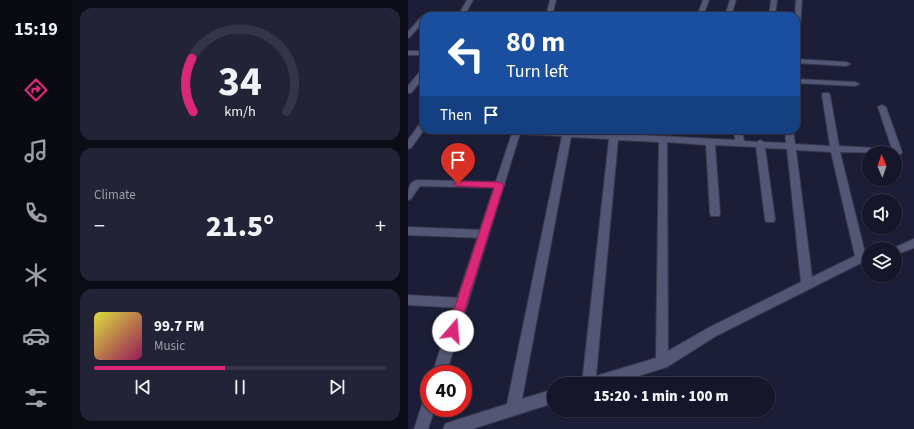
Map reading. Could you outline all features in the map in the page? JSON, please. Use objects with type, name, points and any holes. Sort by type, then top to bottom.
[{"type":"street","points":[[463,12],[470,0]]},
{"type":"street","points":[[550,12],[553,0]]},
{"type":"street","points":[[702,12],[706,0]]},
{"type":"street","points":[[729,12],[733,0]]},
{"type":"street","points":[[772,12],[774,0]]},
{"type":"street","points":[[798,12],[799,0]]},
{"type":"street","points":[[408,36],[420,22]]},
{"type":"street","points":[[408,53],[420,53]]},
{"type":"street","points":[[800,60],[846,64]]},
{"type":"street","points":[[408,91],[420,77]]},
{"type":"street","points":[[800,81],[855,84]]},
{"type":"street","points":[[826,95],[835,149],[862,247]]},
{"type":"street","points":[[513,409],[567,134],[614,136],[648,134],[663,139],[760,143],[791,147],[898,152],[882,107]]},
{"type":"street","points":[[408,146],[420,130]]},
{"type":"street","points":[[442,365],[516,134]]},
{"type":"street","points":[[692,134],[693,140]]},
{"type":"street","points":[[739,134],[740,142]]},
{"type":"street","points":[[789,134],[807,286]]},
{"type":"street","points":[[590,377],[614,136]]},
{"type":"street","points":[[662,362],[663,139]]},
{"type":"street","points":[[710,141],[715,213]]},
{"type":"street","points":[[760,143],[770,219]]},
{"type":"street","points":[[408,196],[417,183],[500,185]]},
{"type":"street","points":[[408,230],[484,234]]},
{"type":"street","points":[[902,249],[914,243]]},
{"type":"street","points":[[614,377],[662,362],[712,332],[862,259]]},
{"type":"street","points":[[408,300],[462,302]]},
{"type":"street","points":[[450,429],[547,398]]},
{"type":"street","points":[[421,429],[425,417]]},
{"type":"route","points":[[453,331],[500,185],[458,184]]}]
